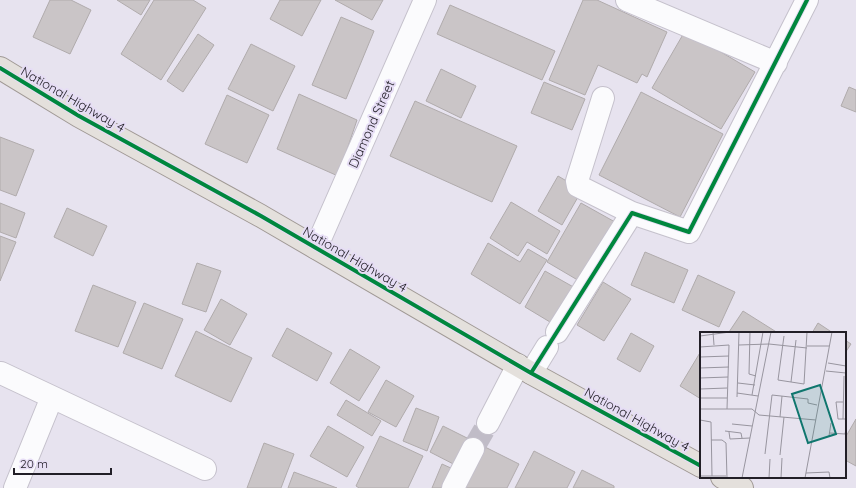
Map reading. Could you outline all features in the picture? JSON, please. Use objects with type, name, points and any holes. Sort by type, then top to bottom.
[{"type":"main road","name":"National Highway 4","points":[[0,68],[79,116],[170,165],[525,369],[700,465]]},
{"type":"main road","points":[[724,478],[742,488]]},
{"type":"street","name":"Diamond Street","points":[[316,248],[425,0]]},
{"type":"street","points":[[627,0],[776,63]]},
{"type":"street","points":[[603,98],[578,180],[578,186],[632,213],[689,232],[807,0]]},
{"type":"street","points":[[488,423],[525,369],[552,340],[632,213]]},
{"type":"street","points":[[1,373],[205,469]]},
{"type":"street","points":[[15,488],[52,397]]},
{"type":"street","points":[[453,488],[473,449]]},
{"type":"building","points":[[50,0],[71,0],[91,10],[70,54],[33,37]]},
{"type":"building","points":[[117,0],[150,0],[141,15]]},
{"type":"building","points":[[154,0],[193,0],[206,8],[161,80],[121,54]]},
{"type":"building","points":[[280,0],[321,0],[302,36],[270,19]]},
{"type":"building","points":[[335,0],[383,0],[372,20]]},
{"type":"building","points":[[583,0],[597,0],[667,32],[647,77],[642,74],[637,83],[598,65],[585,95],[549,80]]},
{"type":"building","points":[[450,5],[555,51],[542,80],[437,34]]},
{"type":"building","points":[[341,17],[374,31],[346,99],[312,85]]},
{"type":"building","points":[[685,31],[755,72],[721,129],[652,88]]},
{"type":"building","points":[[198,34],[214,45],[183,92],[167,81]]},
{"type":"building","points":[[251,44],[295,66],[273,111],[228,89]]},
{"type":"building","points":[[441,69],[476,86],[461,118],[426,101]]},
{"type":"building","points":[[544,82],[585,99],[572,130],[531,113]]},
{"type":"building","points":[[849,87],[856,90],[856,112],[841,106]]},
{"type":"building","points":[[641,92],[723,134],[680,217],[599,175]]},
{"type":"building","points":[[299,94],[357,120],[338,176],[277,149]]},
{"type":"building","points":[[227,95],[269,115],[247,163],[205,144]]},
{"type":"building","points":[[415,101],[517,146],[492,202],[390,156]]},
{"type":"building","points":[[0,137],[34,150],[16,196],[0,190]]},
{"type":"building","points":[[558,176],[582,190],[562,225],[538,211]]},
{"type":"building","points":[[511,202],[560,231],[547,254],[527,242],[518,256],[490,238]]},
{"type":"building","points":[[0,203],[25,213],[16,238],[0,232]]},
{"type":"building","points":[[581,203],[615,222],[581,282],[547,262]]},
{"type":"building","points":[[67,208],[107,226],[93,256],[54,237]]},
{"type":"building","points":[[0,236],[16,242],[0,281]]},
{"type":"building","points":[[488,243],[520,262],[528,249],[547,260],[520,304],[471,274]]},
{"type":"building","points":[[645,252],[688,270],[674,303],[631,285]]},
{"type":"building","points":[[197,263],[221,271],[206,312],[182,304]]},
{"type":"building","points":[[545,271],[577,289],[555,325],[525,307]]},
{"type":"building","points":[[698,275],[735,292],[719,327],[682,310]]},
{"type":"building","points":[[603,282],[631,299],[604,341],[577,325]]},
{"type":"building","points":[[93,285],[136,302],[118,347],[75,331]]},
{"type":"building","points":[[221,299],[247,314],[230,345],[204,330]]},
{"type":"building","points":[[144,303],[183,319],[162,369],[123,353]]},
{"type":"building","points":[[743,311],[776,332],[729,332]]},
{"type":"building","points":[[818,323],[832,332],[813,332]]},
{"type":"building","points":[[287,328],[332,353],[317,381],[272,356]]},
{"type":"building","points":[[196,331],[252,358],[231,402],[175,376]]},
{"type":"building","points":[[631,333],[654,346],[640,372],[617,359]]},
{"type":"building","points":[[846,341],[851,344],[846,352]]},
{"type":"building","points":[[350,349],[380,367],[359,401],[330,383]]},
{"type":"building","points":[[700,353],[700,398],[680,386]]},
{"type":"building","points":[[386,380],[414,396],[396,427],[368,412]]},
{"type":"building","points":[[346,400],[381,421],[372,436],[337,415]]},
{"type":"building","points":[[416,408],[439,417],[427,451],[403,441]]},
{"type":"building","points":[[856,419],[856,466],[846,461],[846,436]]},
{"type":"building","points":[[328,426],[364,447],[347,477],[310,456]]},
{"type":"building","points":[[443,426],[479,444],[465,470],[430,452]]},
{"type":"building","points":[[380,436],[423,456],[408,488],[359,488],[356,486]]},
{"type":"building","points":[[264,443],[294,454],[281,488],[247,488]]},
{"type":"building","points":[[485,447],[519,464],[507,488],[464,488]]},
{"type":"building","points":[[534,451],[575,472],[567,488],[515,488]]},
{"type":"building","points":[[442,464],[464,474],[457,488],[432,488]]},
{"type":"building","points":[[582,470],[614,486],[614,488],[573,488]]},
{"type":"building","points":[[294,472],[337,488],[288,488]]},
{"type":"tunnel","points":[[473,449],[488,423]]},
{"type":"cycle path","points":[[531,373],[632,213],[689,232],[807,0]]},
{"type":"cycle path","points":[[0,68],[79,116],[261,216],[531,373],[700,465]]}]
